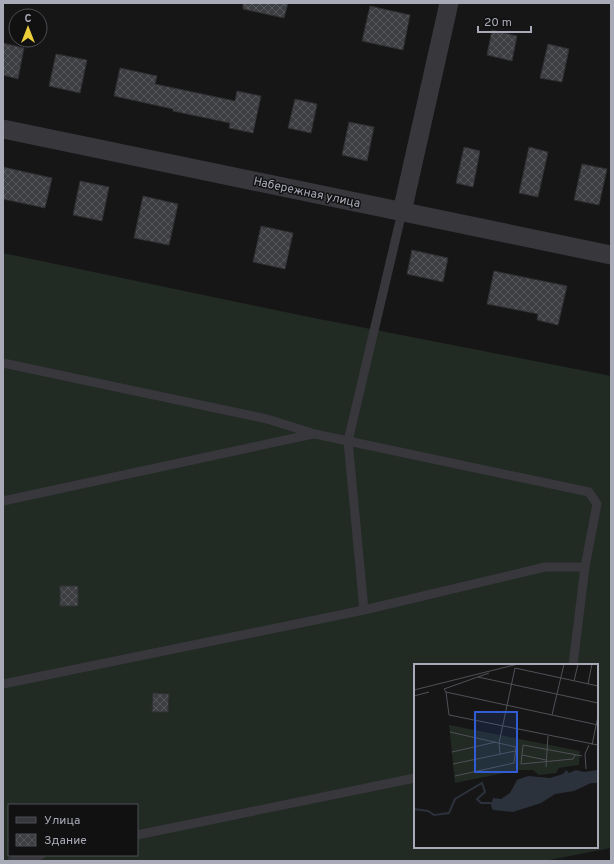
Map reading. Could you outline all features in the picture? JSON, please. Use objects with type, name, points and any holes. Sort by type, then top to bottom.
[{"type":"street","points":[[402,212],[449,3]]},
{"type":"street","name":"Набережная улица","points":[[3,129],[611,255]]},
{"type":"lane","points":[[364,610],[348,441],[402,212]]},
{"type":"lane","points":[[3,363],[267,418],[315,434],[589,492],[597,504],[585,567],[573,664]]},
{"type":"lane","points":[[3,501],[315,434]]},
{"type":"lane","points":[[3,684],[364,610],[545,567],[585,567]]},
{"type":"lane","points":[[138,835],[414,778]]},
{"type":"lane","points":[[12,861],[36,856]]},
{"type":"shaded area","points":[[3,253],[304,316],[611,376],[611,848],[544,861],[3,861]]},
{"type":"building","points":[[243,3],[288,3],[284,18],[243,9]]},
{"type":"building","points":[[370,6],[410,15],[403,50],[362,41]]},
{"type":"building","points":[[492,30],[517,36],[512,61],[487,55]]},
{"type":"building","points":[[3,43],[8,44],[8,48],[24,48],[18,79],[3,75]]},
{"type":"building","points":[[548,44],[569,49],[562,82],[540,78]]},
{"type":"building","points":[[56,54],[87,60],[80,93],[49,86]]},
{"type":"building","points":[[120,68],[157,76],[155,84],[235,101],[237,91],[261,96],[253,133],[229,128],[230,123],[173,111],[173,109],[114,96]]},
{"type":"building","points":[[295,99],[317,104],[311,133],[288,128]]},
{"type":"building","points":[[349,122],[374,127],[367,161],[342,155]]},
{"type":"building","points":[[464,147],[480,151],[473,187],[456,183]]},
{"type":"building","points":[[529,147],[548,152],[538,197],[519,193]]},
{"type":"building","points":[[582,164],[607,169],[599,205],[574,200]]},
{"type":"building","points":[[3,167],[52,178],[45,208],[3,199]]},
{"type":"building","points":[[80,181],[109,187],[102,221],[73,215]]},
{"type":"building","points":[[143,196],[178,204],[169,245],[134,238]]},
{"type":"building","points":[[261,226],[293,233],[285,269],[253,262]]},
{"type":"building","points":[[412,250],[448,258],[443,282],[407,274]]},
{"type":"building","points":[[494,271],[567,286],[558,325],[537,320],[538,314],[487,304]]},
{"type":"building","points":[[60,586],[78,586],[78,606],[60,606]]},
{"type":"building","points":[[153,693],[169,694],[168,712],[152,712]]}]
